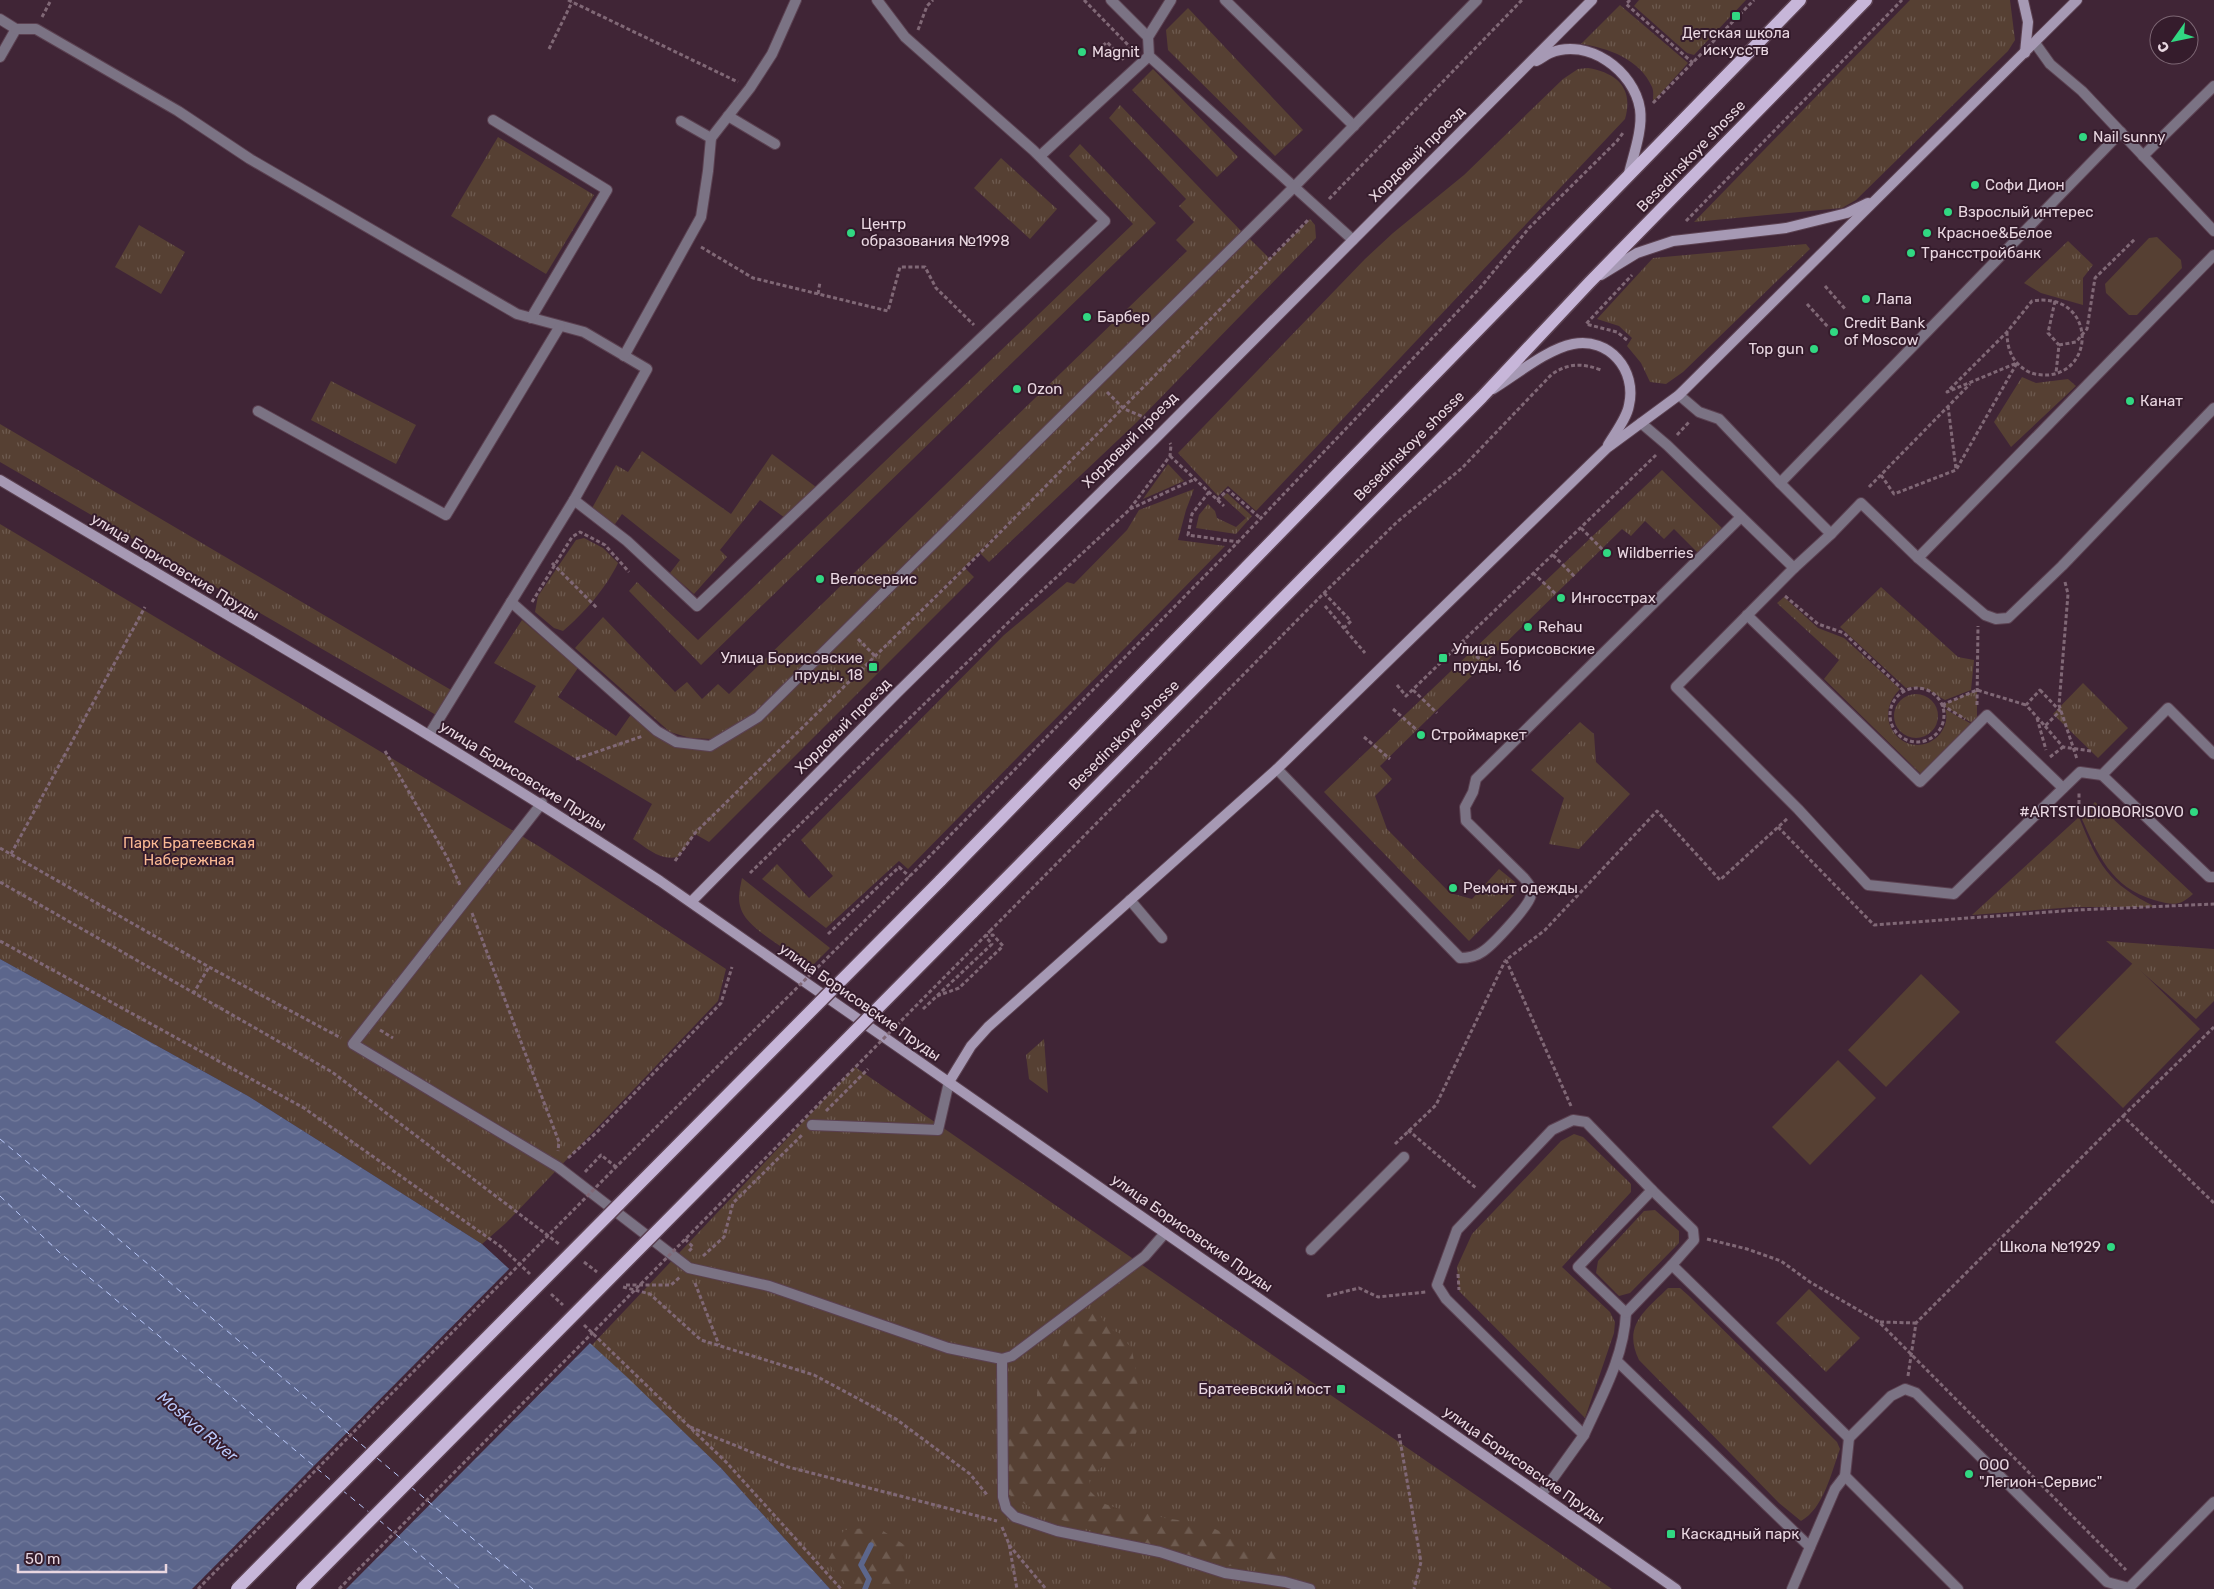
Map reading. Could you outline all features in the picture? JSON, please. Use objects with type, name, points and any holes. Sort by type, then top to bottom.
[{"type":"main road","name":"Хордовый проезд","points":[[691,902],[911,679],[1160,433],[1592,0]]},
{"type":"main road","name":"Besedinskoye shosse","points":[[237,1589],[940,882],[1800,0]]},
{"type":"main road","name":"Besedinskoye shosse","points":[[302,1589],[1482,397],[1589,282],[1866,0]]},
{"type":"main road","points":[[2024,0],[2028,22],[2025,53]]},
{"type":"main road","points":[[949,1082],[971,1046],[988,1027],[1277,770],[1607,448],[1679,395],[2078,0]]},
{"type":"main road","points":[[1519,73],[1549,53],[1560,50],[1584,50],[1604,59],[1622,72],[1634,89],[1640,110],[1637,143],[1628,177]]},
{"type":"main road","points":[[1589,282],[1637,253],[1673,241],[1786,228],[1847,213],[1876,199]]},
{"type":"main road","points":[[1482,397],[1556,350],[1573,344],[1594,343],[1613,353],[1625,367],[1631,387],[1629,406],[1607,448]]},
{"type":"main road","name":"улица Борисовские Пруды","points":[[0,480],[430,735],[542,804],[691,902],[1676,1589]]},
{"type":"street","points":[[624,356],[701,216],[711,138],[750,88],[772,54],[796,0]]},
{"type":"street","points":[[574,500],[627,541],[697,606],[1105,222],[1040,156],[905,37],[877,0]]},
{"type":"street","points":[[1111,0],[1148,37]]},
{"type":"street","points":[[1171,0],[1148,37],[1149,56],[1293,188],[1353,240]]},
{"type":"street","points":[[1225,0],[1354,126]]},
{"type":"street","points":[[511,602],[657,731],[676,742],[710,746],[758,716],[1293,188],[1477,0]]},
{"type":"street","points":[[0,19],[16,29],[36,29],[178,111],[258,164],[517,314],[584,332],[647,369],[574,500],[430,735]]},
{"type":"street","points":[[0,57],[16,29]]},
{"type":"street","points":[[2035,43],[2050,64],[2082,91],[2214,231]]},
{"type":"street","points":[[1040,156],[1149,56]]},
{"type":"street","points":[[2143,156],[2214,86]]},
{"type":"street","points":[[728,116],[775,144]]},
{"type":"street","points":[[493,120],[607,190],[531,318]]},
{"type":"street","points":[[681,122],[711,138]]},
{"type":"street","points":[[1780,483],[2121,132]]},
{"type":"street","points":[[1918,558],[2214,255]]},
{"type":"street","points":[[258,410],[446,515],[560,326]]},
{"type":"street","points":[[1679,395],[1700,412],[1719,419],[1832,534]]},
{"type":"street","points":[[2214,408],[2062,566],[2008,618],[1996,620],[1985,615],[1918,558],[1861,503],[1832,534],[1794,568],[1676,687],[1798,809],[1868,885],[1954,894],[2080,772],[2102,775],[2209,877],[2214,878]]},
{"type":"street","points":[[1640,423],[1667,445],[1794,568]]},
{"type":"street","points":[[1277,770],[1460,958],[1470,958],[1484,951],[1526,907],[1531,897],[1532,888],[1466,821],[1465,807],[1473,792],[1476,778],[1741,517]]},
{"type":"street","points":[[1747,615],[1920,782],[1987,715],[2063,788]]},
{"type":"street","points":[[2102,775],[2168,708],[2214,754]]},
{"type":"street","points":[[542,804],[353,1044],[558,1167],[689,1268],[769,1286],[948,1348],[1002,1359],[1012,1356],[1145,1256],[1166,1233]]},
{"type":"street","points":[[1130,900],[1162,938]]},
{"type":"street","points":[[812,1125],[938,1130],[949,1082]]},
{"type":"street","points":[[1541,1495],[1584,1435],[1618,1362],[1626,1313],[1694,1240],[1693,1230],[1586,1122],[1573,1120],[1552,1130],[1456,1230],[1437,1284],[1446,1299],[1584,1435]]},
{"type":"street","points":[[1311,1250],[1404,1157]]},
{"type":"street","points":[[1626,1313],[1578,1267],[1652,1190]]},
{"type":"street","points":[[1672,1265],[1849,1438]]},
{"type":"street","points":[[1002,1359],[1003,1497],[1006,1508],[1015,1517],[1057,1531],[1160,1552],[1225,1572],[1285,1582],[1310,1589]]},
{"type":"street","points":[[1618,1362],[1810,1547]]},
{"type":"street","points":[[1792,1589],[1836,1488],[1845,1476],[1849,1438],[1891,1396],[1905,1389],[1916,1393],[2107,1582],[2129,1588],[2214,1502]]},
{"type":"street","points":[[1845,1476],[1958,1589]]},
{"type":"path","points":[[912,43],[927,6],[933,0]]},
{"type":"path","points":[[1084,0],[1132,49],[1132,54],[1120,68]]},
{"type":"path","points":[[1630,0],[1626,4],[1692,63]]},
{"type":"path","points":[[1650,107],[1754,0]]},
{"type":"path","points":[[1686,221],[1902,0]]},
{"type":"path","points":[[549,49],[570,1],[750,88]]},
{"type":"path","points":[[1098,50],[1107,42],[1126,61]]},
{"type":"path","points":[[198,1589],[616,1167],[910,877],[1238,542],[1480,288],[1528,228],[1618,141],[1626,128]]},
{"type":"path","points":[[2059,346],[2076,342],[2087,329],[2095,278],[2135,239]]},
{"type":"path","points":[[701,247],[753,278],[888,311],[900,267],[925,267],[936,288],[984,335]]},
{"type":"path","points":[[1627,340],[1617,332],[1586,324],[1633,274]]},
{"type":"path","points":[[818,294],[820,282]]},
{"type":"path","points":[[1825,286],[1846,310]]},
{"type":"path","points":[[2007,332],[2007,345],[2012,357],[2031,373],[2043,375],[2056,374],[2067,368],[2076,359],[2081,348],[2082,335],[2080,324],[2074,313],[2055,301],[2043,299],[2032,301],[2007,332],[1947,392],[2017,363]]},
{"type":"path","points":[[2055,301],[2048,333],[2059,346],[2056,374]]},
{"type":"path","points":[[1807,304],[1828,328]]},
{"type":"path","points":[[1881,475],[1894,494],[1956,470],[2017,363]]},
{"type":"path","points":[[339,1589],[1397,522],[1462,468],[1552,374],[1564,366],[1572,364],[1590,366],[1601,370]]},
{"type":"path","points":[[1097,382],[1124,408],[1144,417],[1160,433]]},
{"type":"path","points":[[1869,487],[1972,382]]},
{"type":"path","points":[[1948,406],[1956,470]]},
{"type":"path","points":[[675,861],[695,833],[972,561],[1124,408]]},
{"type":"path","points":[[1397,685],[1406,696],[1413,690],[1700,412]]},
{"type":"path","points":[[750,873],[1021,610],[1129,510],[1170,456],[1224,506]]},
{"type":"path","points":[[1129,510],[1195,479]]},
{"type":"path","points":[[1217,500],[1228,490],[1260,518]]},
{"type":"path","points":[[1209,492],[1192,514],[1188,535],[1238,542]]},
{"type":"path","points":[[1581,528],[1603,550]]},
{"type":"path","points":[[528,609],[572,537],[580,532],[604,545],[630,572]]},
{"type":"path","points":[[542,553],[598,609]]},
{"type":"path","points":[[1553,554],[1575,577]]},
{"type":"path","points":[[2062,566],[2068,594],[2058,705],[2074,748],[2080,772],[2079,817]]},
{"type":"path","points":[[1534,573],[1557,596]]},
{"type":"path","points":[[1775,587],[1818,624],[1844,634],[1904,691]]},
{"type":"path","points":[[1324,594],[1351,621],[1344,628]]},
{"type":"path","points":[[1325,606],[1366,653]]},
{"type":"path","points":[[11,854],[145,607]]},
{"type":"path","points":[[1977,726],[1978,609]]},
{"type":"path","points":[[848,628],[875,656]]},
{"type":"path","points":[[1463,642],[1486,665]]},
{"type":"path","points":[[1942,705],[1943,721],[1934,736],[1927,740],[1911,741],[1897,733],[1890,718],[1893,703],[1904,691],[1922,688],[1930,692],[1942,705],[1977,726]]},
{"type":"path","points":[[1413,690],[1437,712]]},
{"type":"path","points":[[1942,705],[1977,690],[2026,705],[2063,747],[2090,751]]},
{"type":"path","points":[[2026,705],[2040,690],[2060,711]]},
{"type":"path","points":[[1393,709],[1418,731]]},
{"type":"path","points":[[2045,726],[2060,711]]},
{"type":"path","points":[[2037,717],[2048,758]]},
{"type":"path","points":[[576,759],[657,731]]},
{"type":"path","points":[[1364,738],[1390,759]]},
{"type":"path","points":[[385,751],[447,857],[466,899],[490,957],[559,1142],[558,1167]]},
{"type":"path","points":[[1487,1198],[1408,1130],[1436,1105],[1506,960],[1545,930],[1657,811],[1720,880],[1798,809]]},
{"type":"path","points":[[1778,827],[1874,925],[2077,910],[2214,904]]},
{"type":"path","points":[[0,848],[209,967],[353,1044]]},
{"type":"path","points":[[828,934],[899,867],[910,877]]},
{"type":"path","points":[[937,996],[959,988],[1003,946],[993,935],[985,936]]},
{"type":"path","points":[[923,1009],[992,944],[985,936]]},
{"type":"path","points":[[0,941],[304,1108],[500,1246],[536,1280]]},
{"type":"path","points":[[1506,960],[1571,1102],[1573,1120]]},
{"type":"path","points":[[193,994],[209,967]]},
{"type":"path","points":[[558,1167],[597,1132],[721,1003],[732,967]]},
{"type":"path","points":[[1905,1389],[1916,1323],[2214,1027]]},
{"type":"path","points":[[2123,1116],[2214,1203]]},
{"type":"path","points":[[576,1181],[601,1155],[616,1167]]},
{"type":"path","points":[[1328,1296],[1359,1288],[1378,1297],[1459,1291],[1458,1267]]},
{"type":"path","points":[[689,1268],[719,1345]]},
{"type":"path","points":[[614,1284],[650,1294],[701,1340],[814,1375],[896,1419],[970,1474],[991,1499]]},
{"type":"path","points":[[550,1293],[565,1307]]},
{"type":"path","points":[[579,1320],[727,1463],[841,1589]]},
{"type":"path","points":[[1879,1322],[1916,1323]]},
{"type":"path","points":[[689,1427],[788,1468],[1000,1522]]},
{"type":"path","points":[[1399,1434],[1421,1562],[1414,1589]]},
{"type":"path","points":[[997,1514],[1009,1544],[1017,1589]]},
{"type":"path","points":[[1009,1544],[1046,1589]]},
{"type":"green space","points":[[1639,0],[1746,0],[1694,55],[1687,53],[1634,6]]},
{"type":"green space","points":[[1910,0],[2010,0],[2015,40],[2008,51],[1856,200],[1842,208],[1694,222]]},
{"type":"green space","points":[[1620,5],[1688,63],[1653,102],[1652,87],[1640,69],[1622,56],[1602,48],[1581,44]]},
{"type":"green space","points":[[1188,8],[1303,130],[1275,156],[1168,50],[1166,30]]},
{"type":"green space","points":[[1588,68],[1607,74],[1621,84],[1627,99],[1625,119],[1256,511],[1228,486],[1218,496],[1178,453],[1365,259],[1393,233],[1464,175],[1563,79],[1578,69]]},
{"type":"green space","points":[[1153,69],[1238,157],[1217,177],[1132,90]]},
{"type":"green space","points":[[1120,105],[1243,233],[756,715],[712,739],[690,738],[670,732],[575,648],[603,617],[675,692],[687,682],[702,699],[718,684],[729,694],[1187,251],[1176,240],[1194,222],[1179,206],[1186,199],[1109,118]]},
{"type":"green space","points":[[498,137],[594,195],[546,274],[451,216]]},
{"type":"green space","points":[[1080,144],[1156,223],[701,665],[629,591],[637,582],[698,640],[1133,224],[1069,156]]},
{"type":"green space","points":[[1001,158],[1057,209],[1030,239],[974,188]]},
{"type":"green space","points":[[1310,219],[1315,225],[1316,238],[1137,422],[989,562],[980,553],[1029,503],[897,634],[965,568],[974,577],[709,842],[695,834],[678,857],[671,858],[649,850],[633,839],[652,804],[514,722],[536,686],[494,663],[522,620],[578,668],[558,697],[616,736],[634,710],[676,742],[710,746],[758,717],[1246,235],[1270,259]]},
{"type":"green space","points":[[139,225],[185,252],[161,294],[115,267]]},
{"type":"green space","points":[[2157,237],[2181,260],[2182,268],[2137,315],[2129,315],[2106,293],[2105,284],[2149,238]]},
{"type":"green space","points":[[2068,241],[2093,265],[2083,278],[2083,305],[2041,293],[2024,283]]},
{"type":"green space","points":[[1806,244],[1810,249],[1683,372],[1666,384],[1650,382],[1641,363],[1627,346],[1632,338],[1619,326],[1597,319],[1653,258]]},
{"type":"green space","points":[[2022,377],[2036,383],[2068,379],[2076,386],[2011,447],[1994,422]]},
{"type":"green space","points":[[331,381],[416,425],[396,464],[311,420]]},
{"type":"green space","points":[[0,424],[451,690],[436,715],[0,462]]},
{"type":"green space","points":[[642,451],[731,514],[772,454],[820,490],[788,520],[760,500],[720,550],[727,557],[694,594],[670,573],[680,560],[622,514],[613,527],[591,510],[616,465],[628,472]]},
{"type":"green space","points":[[1168,464],[1184,481],[1143,499]]},
{"type":"green space","points":[[1662,470],[1724,530],[1699,554],[1674,529],[1664,539],[1645,521],[1631,536],[1622,529],[1380,766],[1392,779],[1375,796],[1387,829],[1450,893],[1472,899],[1499,869],[1515,882],[1516,893],[1469,941],[1324,792]]},
{"type":"green space","points":[[1194,489],[1178,540],[1225,546],[908,869],[899,861],[826,928],[762,879],[777,864],[809,898],[833,876],[801,840],[1004,635],[1067,582],[1074,584],[1127,530],[1139,510]]},
{"type":"green space","points":[[1227,493],[1252,516],[1236,534],[1196,528],[1199,515],[1208,504],[1215,511],[1217,518],[1236,527],[1246,518],[1223,497]]},
{"type":"green space","name":"Парк Братеевская Набережная","points":[[0,524],[540,847],[726,969],[718,1001],[506,1223],[482,1244],[248,1096],[0,959]]},
{"type":"green space","points":[[584,538],[603,548],[618,563],[594,600],[563,631],[554,628],[535,612],[538,596],[576,540]]},
{"type":"green space","points":[[1881,587],[1958,657],[1974,660],[1971,690],[1945,700],[1922,688],[1906,688],[1840,627]]},
{"type":"green space","points":[[1784,597],[1818,628],[1844,638],[1900,689],[1891,702],[1888,715],[1891,727],[1897,736],[1907,743],[1918,745],[1929,742],[1940,734],[1946,722],[1945,709],[1975,726],[1924,777],[1824,679],[1839,660],[1777,603]]},
{"type":"green space","points":[[2083,683],[2128,728],[2098,758],[2053,714]]},
{"type":"green space","points":[[1977,690],[1977,726],[1942,705]]},
{"type":"green space","points":[[1916,694],[1928,698],[1934,704],[1938,716],[1934,728],[1928,734],[1916,738],[1904,734],[1898,728],[1894,716],[1898,704],[1904,698]]},
{"type":"green space","points":[[1580,722],[1594,734],[1596,762],[1630,794],[1579,849],[1549,844],[1564,798],[1531,770]]},
{"type":"green space","points":[[2095,802],[2193,894],[2179,903],[2166,903],[2139,894],[2116,878],[2100,857],[2081,817]]},
{"type":"green space","points":[[2079,817],[2092,848],[2107,871],[2126,890],[2156,907],[2075,907],[1972,915]]},
{"type":"green space","points":[[742,878],[830,948],[812,966],[761,933],[745,917],[739,901]]},
{"type":"green space","points":[[2106,941],[2214,949],[2214,1001],[2196,1019]]},
{"type":"green space","points":[[2133,963],[2200,1029],[2123,1108],[2055,1042]]},
{"type":"green space","points":[[1921,974],[1960,1012],[1886,1087],[1848,1050]]},
{"type":"green space","points":[[1044,1039],[1048,1093],[1029,1079],[1026,1055]]},
{"type":"green space","points":[[1838,1060],[1876,1098],[1810,1165],[1772,1127]]},
{"type":"green space","points":[[855,1067],[1612,1589],[830,1589],[721,1468],[592,1345]]},
{"type":"green space","points":[[1574,1134],[1583,1137],[1631,1184],[1631,1192],[1562,1267],[1610,1312],[1615,1322],[1614,1333],[1585,1418],[1459,1291],[1457,1267],[1472,1234],[1561,1141]]},
{"type":"green space","points":[[1655,1210],[1679,1231],[1679,1243],[1630,1293],[1619,1296],[1596,1273],[1598,1261],[1644,1211]]},
{"type":"green space","points":[[1668,1288],[1680,1288],[1689,1296],[1837,1442],[1840,1449],[1826,1489],[1816,1508],[1801,1521],[1779,1503],[1639,1360],[1634,1348],[1633,1337],[1635,1328],[1645,1311]]},
{"type":"green space","points":[[1809,1289],[1860,1338],[1826,1372],[1776,1323]]},
{"type":"green space","points":[[1096,1309],[1108,1328],[1119,1333],[1132,1349],[1143,1417],[1126,1456],[1116,1464],[1102,1467],[1089,1477],[1091,1492],[1102,1503],[1120,1509],[1141,1510],[1164,1518],[1192,1522],[1215,1529],[1251,1547],[1282,1552],[1278,1560],[1245,1566],[1216,1566],[1168,1550],[1096,1532],[1037,1511],[1008,1494],[1005,1445],[1012,1426],[1036,1408],[1038,1383],[1056,1363],[1065,1340],[1081,1318]]},
{"type":"green space","points":[[877,1527],[906,1546],[904,1589],[850,1589],[827,1562],[844,1530]]},
{"type":"water","name":"Moskva River","points":[[0,959],[248,1096],[482,1244],[628,1378],[721,1468],[830,1589],[0,1589]]},
{"type":"pier","points":[[511,1267],[592,1341],[346,1589],[192,1589]]},
{"type":"waterway","points":[[865,1589],[869,1579],[861,1565],[871,1545]]},
{"type":"ferry route","points":[[0,1139],[368,1450]]},
{"type":"ferry route","points":[[0,1196],[59,1252],[333,1482]]},
{"type":"ferry route","points":[[377,1458],[402,1479]]},
{"type":"ferry route","points":[[411,1487],[533,1589]]},
{"type":"ferry route","points":[[342,1490],[370,1513]]},
{"type":"ferry route","points":[[379,1520],[460,1589]]},
{"type":"place","name":"Детская школа искусств","points":[[1736,16]]},
{"type":"place","name":"Magnit","points":[[1082,52]]},
{"type":"place","name":"Nail sunny","points":[[2083,137]]},
{"type":"place","name":"Софи Дион","points":[[1975,185]]},
{"type":"place","name":"Взрослый интерес","points":[[1948,212]]},
{"type":"place","name":"Центр образования №1998","points":[[851,233]]},
{"type":"place","name":"Красное&Белое","points":[[1927,233]]},
{"type":"place","name":"Трансстройбанк","points":[[1911,253]]},
{"type":"place","name":"Лапа","points":[[1866,299]]},
{"type":"place","name":"Барбер","points":[[1087,317]]},
{"type":"place","name":"Credit Bank of Moscow","points":[[1834,332]]},
{"type":"place","name":"Top gun","points":[[1814,349]]},
{"type":"place","name":"Ozon","points":[[1017,389]]},
{"type":"place","name":"Канат","points":[[2130,401]]},
{"type":"place","name":"Wildberries","points":[[1607,553]]},
{"type":"place","name":"Велосервис","points":[[820,579]]},
{"type":"place","name":"Ингосстрах","points":[[1561,598]]},
{"type":"place","name":"Rehau","points":[[1528,627]]},
{"type":"place","name":"Улица Борисовские пруды, 16","points":[[1443,658]]},
{"type":"place","name":"Улица Борисовские пруды, 18","points":[[873,667]]},
{"type":"place","name":"Строймаркет","points":[[1421,735]]},
{"type":"place","name":"#ARTSTUDIOBORISOVO","points":[[2194,812]]},
{"type":"place","name":"Ремонт одежды","points":[[1453,888]]},
{"type":"place","name":"Школа №1929","points":[[2111,1247]]},
{"type":"place","name":"Братеевский мост","points":[[1341,1389]]},
{"type":"place","name":"ООО \"Легион-Сервис\"","points":[[1969,1474]]},
{"type":"place","name":"Каскадный парк","points":[[1671,1534]]}]
